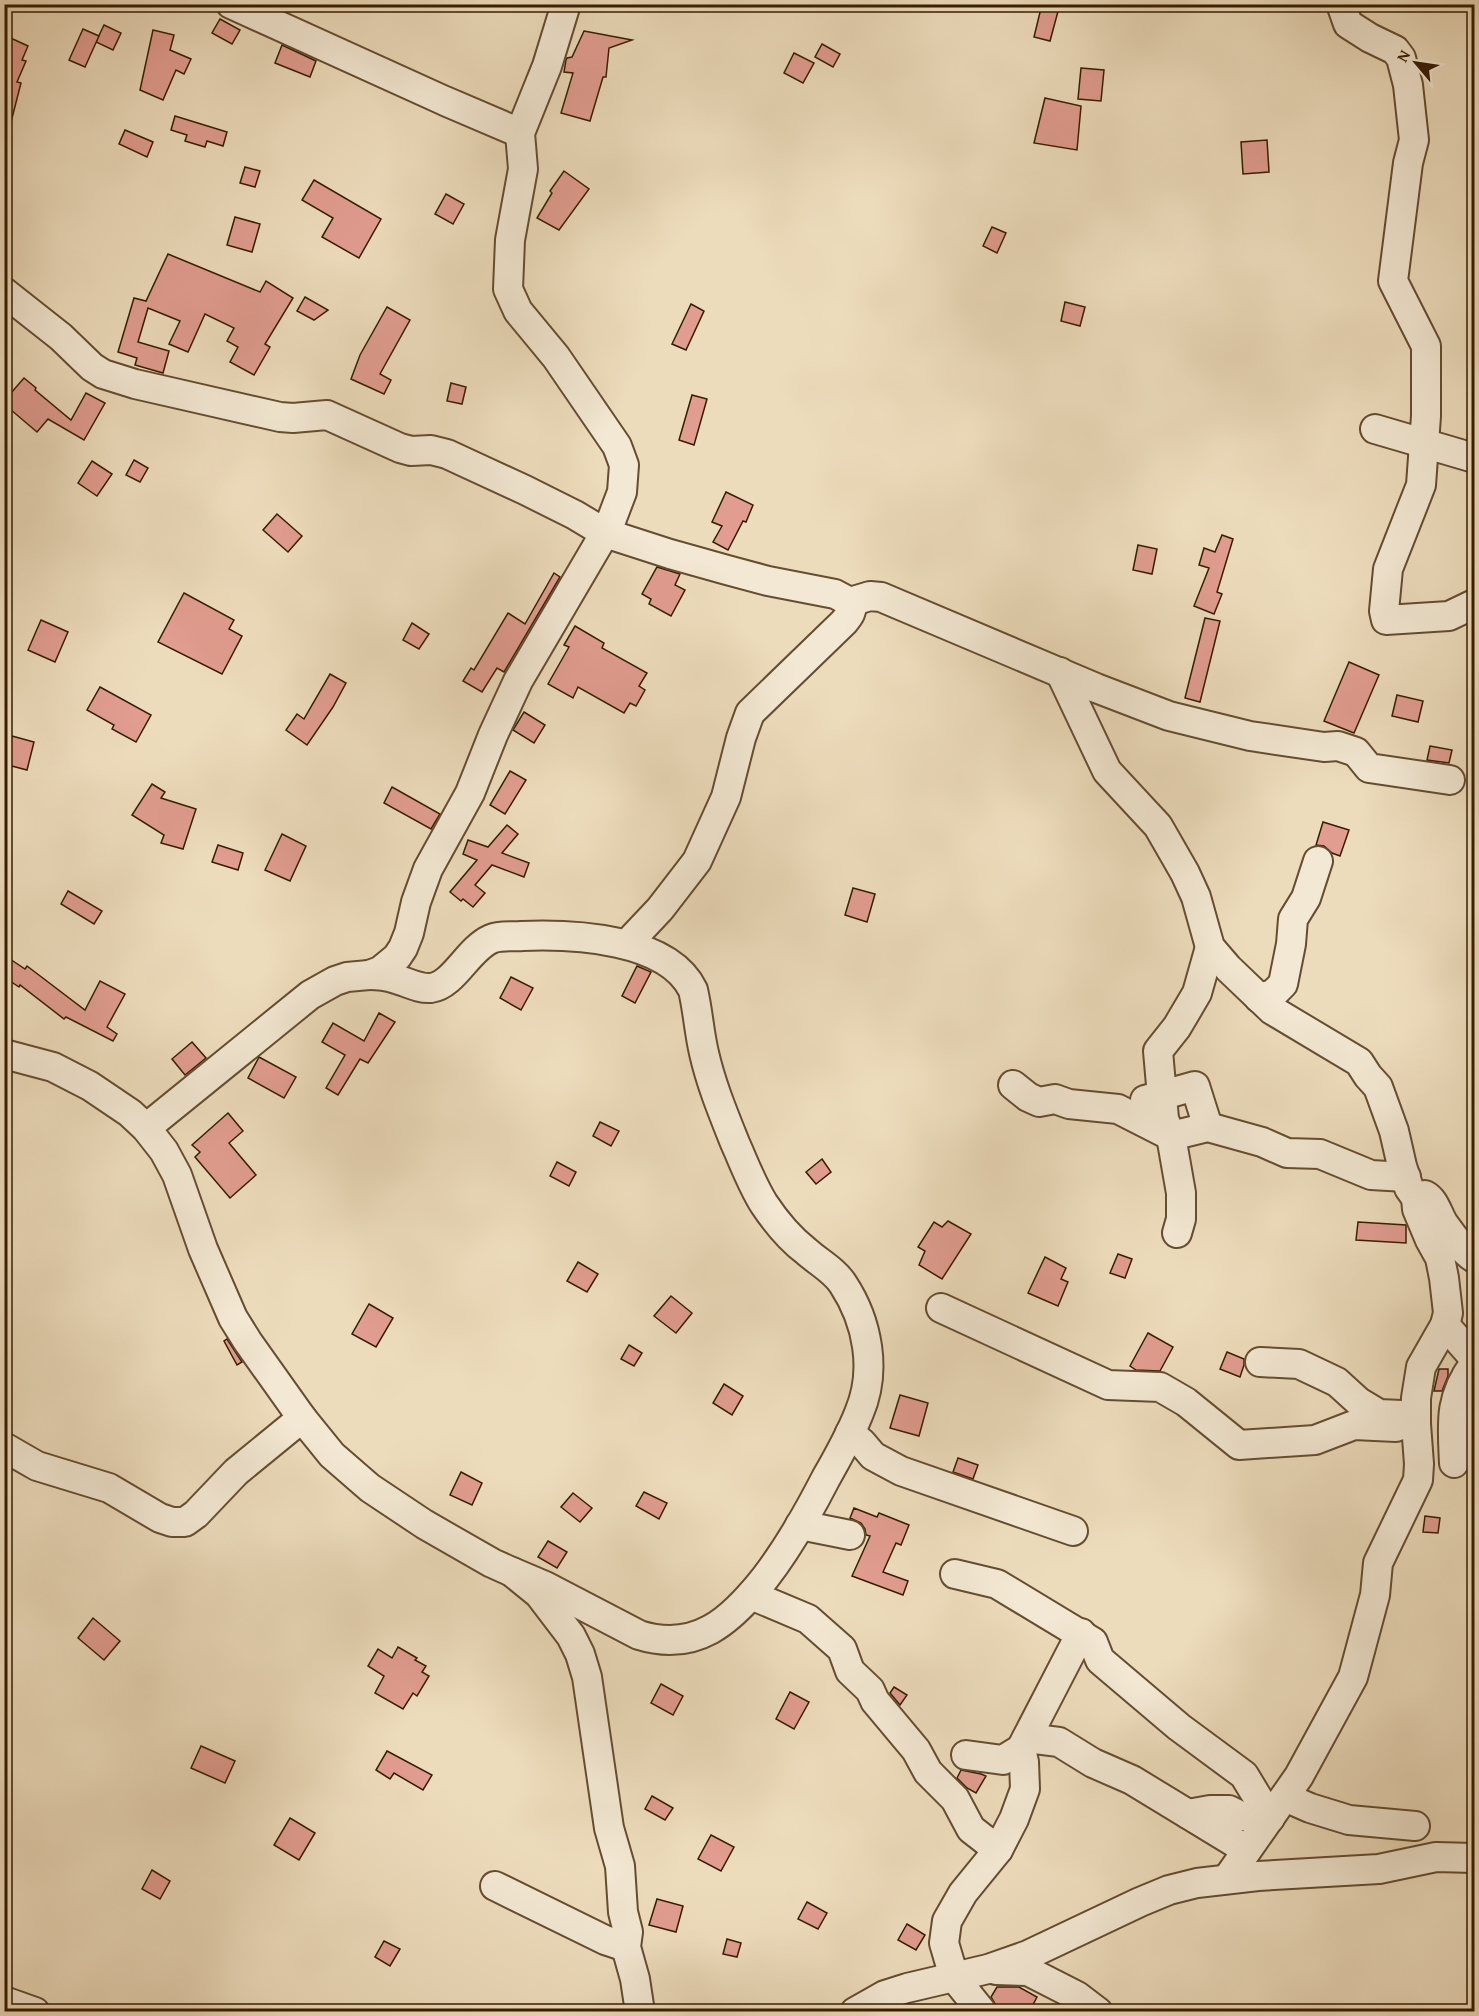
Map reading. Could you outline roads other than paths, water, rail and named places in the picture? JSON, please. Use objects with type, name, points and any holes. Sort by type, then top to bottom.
[{"type":"street","points":[[231,4],[520,133]]},
{"type":"street","points":[[369,975],[388,965],[403,948],[428,869],[470,793],[518,681],[611,521],[622,492],[624,473],[620,453],[556,357],[518,311],[508,289],[510,240],[523,169],[520,133],[547,66],[566,4]]},
{"type":"street","points":[[1341,4],[1348,24],[1395,50],[1401,58],[1408,85],[1414,140],[1408,163],[1393,281],[1426,346],[1426,416],[1421,485],[1388,569],[1384,611],[1386,620],[1449,616],[1474,604]]},
{"type":"street","points":[[4,292],[61,337],[92,368],[103,374],[135,384],[280,417],[330,415],[400,448],[411,451],[431,450],[447,454],[565,510],[604,533],[768,581],[835,594],[850,602],[851,612],[844,622],[750,713],[726,797],[698,861],[660,909],[627,944]]},
{"type":"street","points":[[1375,429],[1474,458]]},
{"type":"street","points":[[850,602],[870,596],[880,597],[1115,695],[1195,724],[1250,736],[1324,747],[1338,746],[1356,752],[1369,768],[1450,780]]},
{"type":"street","points":[[1060,672],[1107,771],[1158,826],[1185,873],[1196,897],[1214,961],[1272,1010],[1359,1062],[1378,1087],[1394,1131],[1408,1183],[1416,1198],[1417,1209],[1440,1258],[1447,1298],[1448,1313],[1444,1325],[1421,1367],[1416,1416],[1418,1480],[1378,1563],[1375,1595],[1353,1677],[1299,1776],[1227,1879]]},
{"type":"street","points":[[1259,998],[1273,994],[1283,984],[1293,920],[1306,898],[1318,861]]},
{"type":"street","points":[[4,1054],[54,1067],[90,1086],[130,1113],[146,1128],[164,1151],[177,1175],[203,1249],[233,1318],[302,1418],[332,1455],[370,1488],[424,1524],[492,1563],[545,1586],[639,1635],[656,1640],[688,1639],[706,1632],[728,1618],[752,1595],[800,1525],[860,1412],[865,1395],[869,1357],[865,1334],[850,1295],[840,1278],[784,1231],[763,1202],[747,1173],[722,1112],[708,1069],[696,1002],[688,980],[678,970],[645,951],[627,944],[563,936],[496,937],[474,951],[447,981],[432,988],[416,986],[380,975],[335,981],[310,995],[146,1128]]},
{"type":"street","points":[[1177,1233],[1181,1219],[1181,1193],[1171,1136],[1164,1119],[1158,1051],[1177,1027],[1214,961]]},
{"type":"street","points":[[1013,1085],[1028,1097],[1039,1102],[1055,1099],[1069,1104],[1118,1109],[1171,1136],[1208,1127],[1262,1142],[1287,1153],[1320,1154],[1371,1175],[1408,1183],[1430,1198],[1444,1225],[1474,1258]]},
{"type":"street","points":[[1118,1109],[1195,1086],[1208,1127]]},
{"type":"street","points":[[941,1308],[1108,1385],[1160,1387],[1186,1402],[1239,1445],[1315,1440],[1354,1425],[1396,1427],[1416,1416]]},
{"type":"street","points":[[1444,1325],[1474,1358]]},
{"type":"street","points":[[1260,1362],[1299,1364],[1337,1382],[1359,1402],[1379,1414],[1416,1416]]},
{"type":"street","points":[[1454,1463],[1452,1426],[1457,1393],[1462,1380],[1474,1364]]},
{"type":"street","points":[[4,1447],[38,1466],[109,1488],[160,1518],[172,1522],[185,1522],[196,1514],[236,1472],[302,1418]]},
{"type":"street","points":[[850,1433],[873,1456],[901,1471],[1072,1531]]},
{"type":"street","points":[[800,1525],[850,1535]]},
{"type":"street","points":[[512,1572],[539,1594],[571,1636],[580,1654],[587,1677],[609,1828],[620,1866],[623,1912],[628,1932],[626,1947],[635,1979],[640,2012]]},
{"type":"street","points":[[955,1574],[997,1584],[1094,1642],[1100,1660],[1179,1727],[1244,1775],[1277,1807]]},
{"type":"street","points":[[752,1595],[808,1619],[842,1649],[850,1671],[870,1690],[875,1701],[916,1750],[928,1772],[955,1799],[971,1828],[998,1850]]},
{"type":"street","points":[[966,1755],[1003,1760],[1024,1744],[1081,1633]]},
{"type":"street","points":[[1024,1744],[1059,1742],[1093,1763],[1132,1780],[1247,1850]]},
{"type":"street","points":[[982,2012],[954,1977],[944,1943],[947,1922],[963,1893],[998,1850],[1014,1819],[1025,1790],[1024,1744]]},
{"type":"street","points":[[1188,1814],[1210,1810],[1229,1810],[1241,1816],[1277,1807],[1310,1809],[1349,1820],[1415,1826]]},
{"type":"street","points":[[855,2012],[885,1995],[988,1969],[1028,1955],[1169,1890],[1197,1883],[1379,1869],[1436,1857],[1474,1858]]},
{"type":"street","points":[[495,1886],[605,1940],[626,1947]]},
{"type":"street","points":[[988,1969],[1028,1971],[1077,1996],[1098,2012]]},
{"type":"street","points":[[4,2001],[35,2012]]}]
